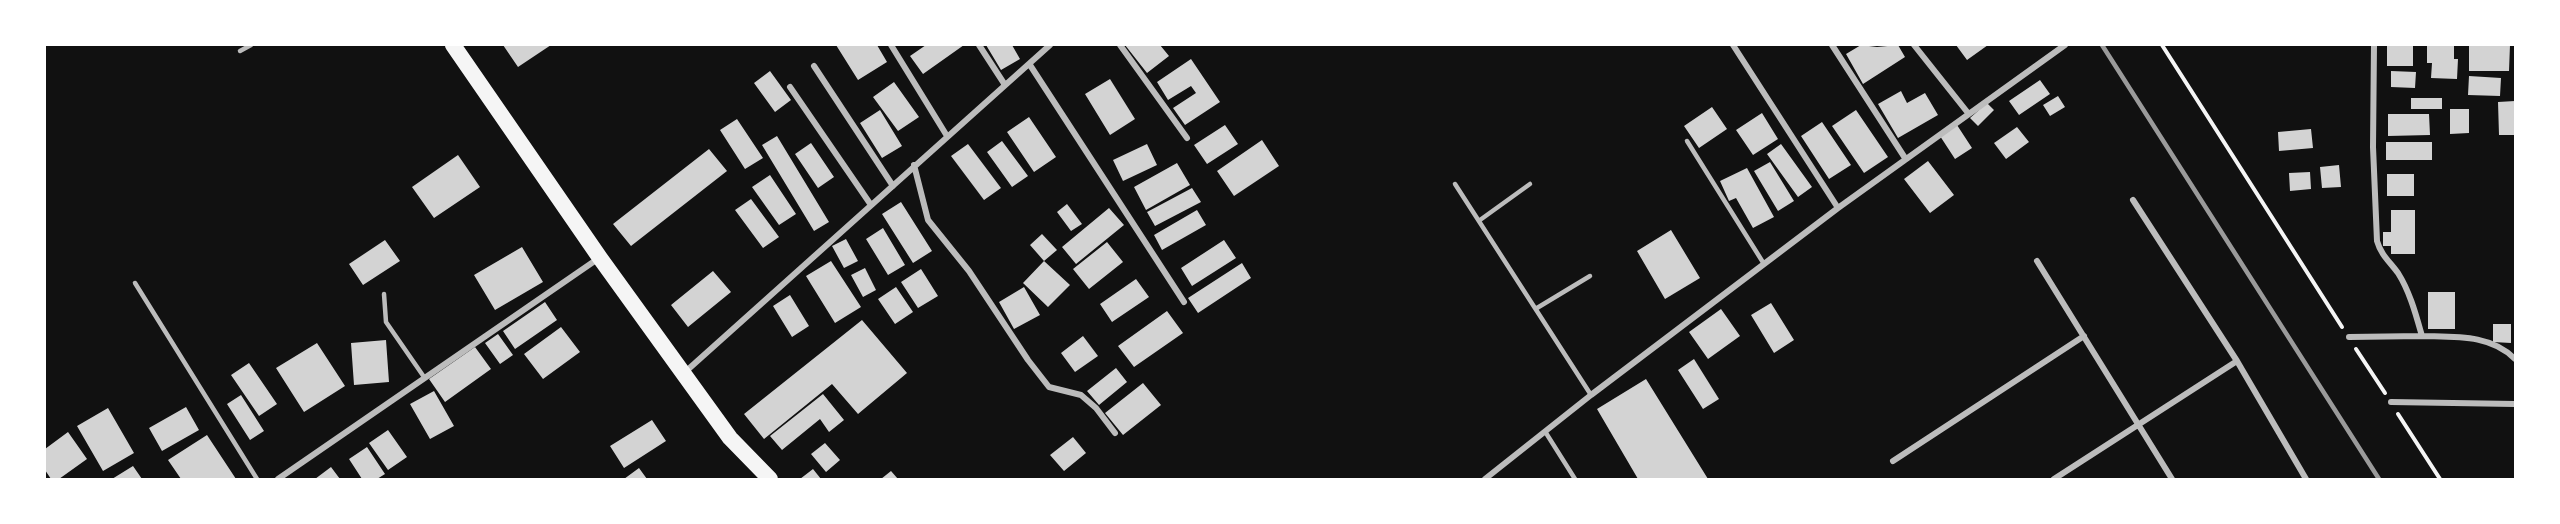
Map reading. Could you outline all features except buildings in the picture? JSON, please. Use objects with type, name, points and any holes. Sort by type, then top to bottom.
[{"type":"highway","points":[[453,45],[600,258],[730,438],[770,479]]},
{"type":"street","points":[[891,45],[947,136]]},
{"type":"street","points":[[980,45],[1005,85]]},
{"type":"street","points":[[684,374],[1050,45]]},
{"type":"street","points":[[1120,45],[1187,138]]},
{"type":"street","points":[[1733,45],[1838,208]]},
{"type":"street","points":[[1832,45],[1905,158]]},
{"type":"street","points":[[1914,45],[1968,113]]},
{"type":"street","points":[[1485,479],[1546,433],[1591,395],[1838,208],[2065,45]]},
{"type":"street","points":[[2374,45],[2373,147],[2377,241],[2380,251],[2397,273],[2413,305],[2422,336]]},
{"type":"street","points":[[1030,65],[1184,302]]},
{"type":"street","points":[[814,66],[893,186]]},
{"type":"street","points":[[790,87],[872,204]]},
{"type":"street","points":[[914,165],[928,220],[969,271],[1022,351],[1049,387],[1081,395],[1096,408],[1115,433]]},
{"type":"street","points":[[2133,200],[2237,361],[2306,479]]},
{"type":"street","points":[[279,479],[600,258]]},
{"type":"street","points":[[2037,261],[2172,479]]},
{"type":"street","points":[[1893,461],[2084,336]]},
{"type":"street","points":[[2349,338],[2422,336],[2479,339],[2508,351],[2515,358]]},
{"type":"street","points":[[2054,479],[2237,361]]},
{"type":"street","points":[[2391,402],[2515,404]]},
{"type":"lane","points":[[240,51],[251,45]]},
{"type":"lane","points":[[1688,141],[1764,264]]},
{"type":"lane","points":[[1455,184],[1591,395]]},
{"type":"lane","points":[[1480,220],[1530,184]]},
{"type":"lane","points":[[1537,308],[1590,276]]},
{"type":"lane","points":[[135,283],[257,479]]},
{"type":"lane","points":[[384,294],[386,322],[424,377]]},
{"type":"lane","points":[[1546,433],[1575,479]]},
{"type":"path","points":[[2162,45],[2440,479]]},
{"type":"railway","points":[[2102,45],[2379,479]]}]
